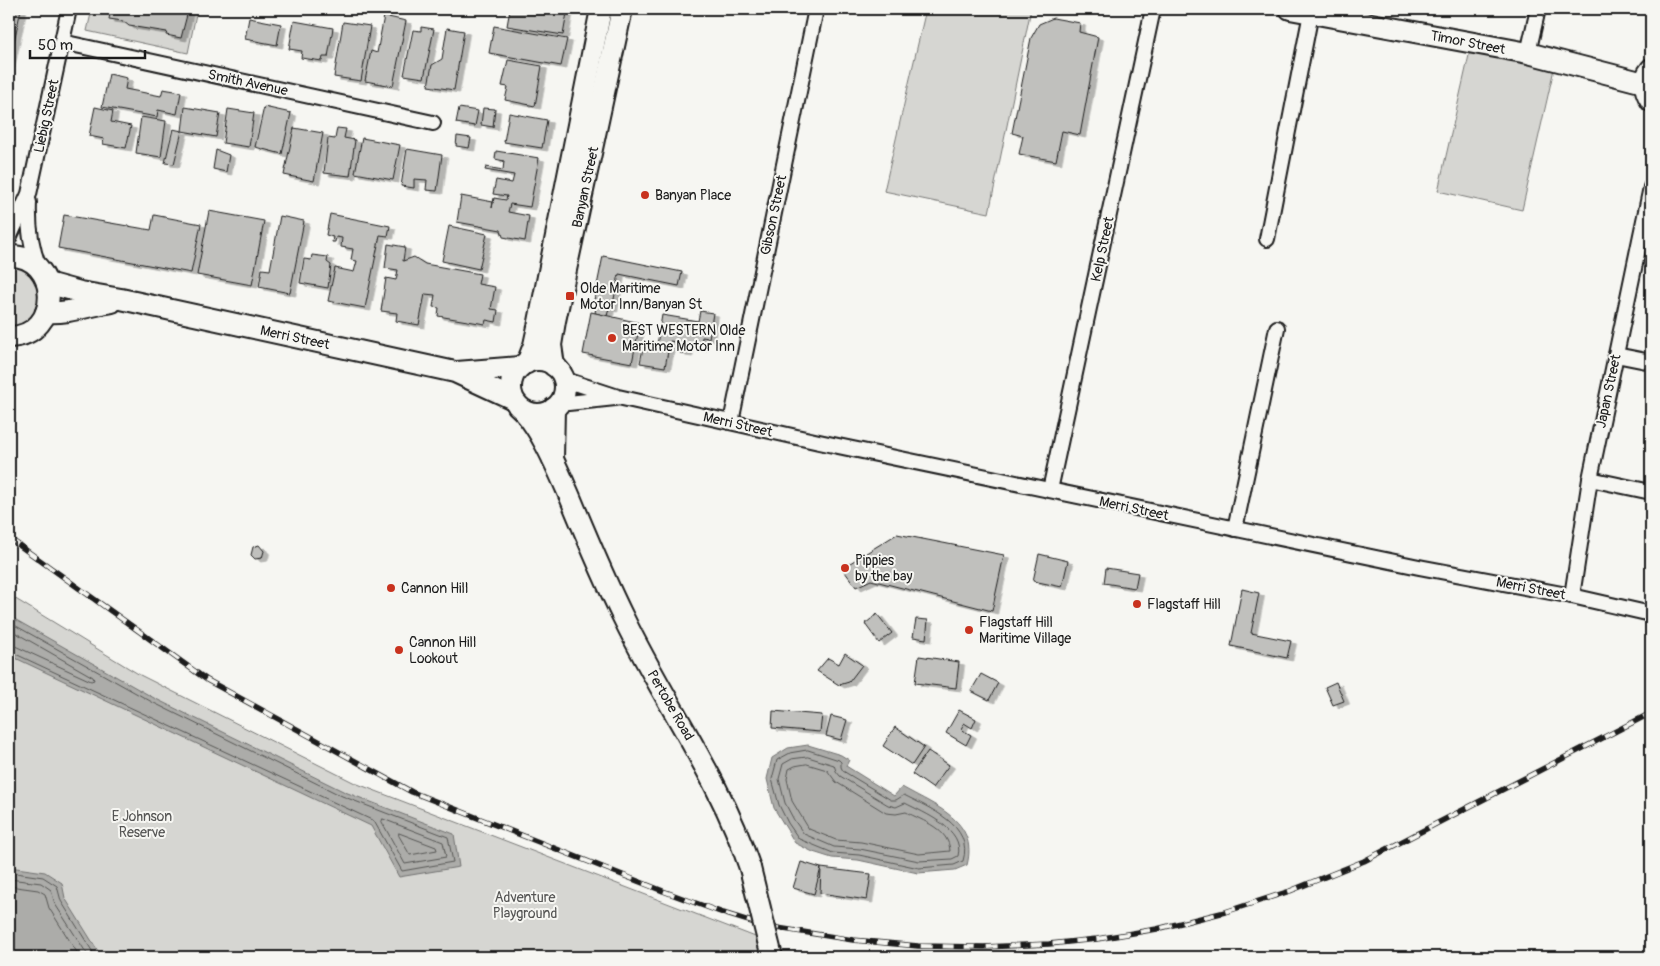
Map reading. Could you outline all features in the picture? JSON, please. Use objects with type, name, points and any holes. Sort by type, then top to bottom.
[{"type":"street","name":"Liebig Street","points":[[9,238],[29,194],[69,9]]},
{"type":"street","name":"Banyan Street","points":[[523,365],[534,345],[538,327],[601,9]]},
{"type":"street","name":"Banyan Street","points":[[559,372],[551,345],[622,9]]},
{"type":"street","name":"Gibson Street","points":[[731,422],[816,9]]},
{"type":"street","name":"Kelp Street","points":[[1050,490],[1153,9]]},
{"type":"street","name":"Timor Street","points":[[1290,9],[1528,53],[1650,92]]},
{"type":"street","points":[[1528,53],[1538,9]]},
{"type":"street","points":[[1267,239],[1311,13]]},
{"type":"street","name":"Smith Avenue","points":[[62,42],[433,123]]},
{"type":"street","points":[[592,51],[612,56]]},
{"type":"street","name":"Japan Street","points":[[1572,596],[1590,479],[1616,355],[1646,233],[1651,187]]},
{"type":"street","name":"Liebig Street","points":[[29,194],[29,226],[32,246],[45,279]]},
{"type":"street","name":"Merri Street","points":[[9,256],[28,261],[45,279],[80,292],[455,372],[515,402]]},
{"type":"street","points":[[9,338],[26,334],[39,324],[50,300],[45,279]]},
{"type":"street","name":"Merri Street","points":[[46,312],[69,312],[92,305],[112,302],[134,302]]},
{"type":"street","points":[[1235,529],[1277,328]]},
{"type":"street","points":[[1616,355],[1651,362]]},
{"type":"street","points":[[541,361],[559,372],[565,387],[563,396],[556,406],[548,412],[532,414],[524,411],[515,402],[510,390],[511,382],[514,374],[523,365],[541,361]]},
{"type":"street","name":"Merri Street","points":[[455,372],[523,365]]},
{"type":"street","name":"Merri Street","points":[[559,372],[618,397],[820,442],[1235,529],[1572,596],[1651,614]]},
{"type":"street","name":"Merri Street","points":[[556,406],[618,397]]},
{"type":"street","name":"Pertobe Road","points":[[515,402],[525,412],[553,459],[621,613],[721,794],[750,868],[772,957]]},
{"type":"street","name":"Pertobe Road","points":[[553,459],[556,406]]},
{"type":"street","points":[[1590,479],[1651,492]]},
{"type":"green space","points":[[92,9],[197,9],[188,53],[87,31]]},
{"type":"green space","points":[[926,9],[1031,9],[989,213],[884,191]]},
{"type":"green space","points":[[1472,42],[1556,60],[1522,210],[1438,191]]},
{"type":"green space","points":[[9,264],[29,271],[35,279],[41,299],[30,321],[9,329]]},
{"type":"green space","name":"E Johnson Reserve","points":[[9,595],[140,675],[355,783],[758,938],[762,957],[9,957]]},
{"type":"water","points":[[9,616],[154,698],[345,792],[454,834],[459,867],[399,877],[371,826],[9,655]]},
{"type":"water","points":[[808,745],[841,755],[849,760],[846,766],[894,796],[902,787],[951,816],[960,825],[966,836],[969,849],[967,865],[955,870],[918,873],[858,860],[832,858],[813,852],[795,843],[774,808],[767,779],[772,758],[788,748]]},
{"type":"water","points":[[9,867],[45,872],[62,883],[65,898],[98,951],[110,957],[9,957]]},
{"type":"building","points":[[9,9],[21,9],[9,65]]},
{"type":"building","points":[[111,9],[187,9],[188,11],[181,38],[166,35],[167,32],[129,26],[123,21],[109,19]]},
{"type":"building","points":[[510,9],[539,9],[567,13],[563,35],[507,26]]},
{"type":"building","points":[[384,16],[406,21],[393,86],[365,81],[371,51],[377,53]]},
{"type":"building","points":[[249,18],[281,24],[277,45],[245,39]]},
{"type":"building","points":[[1053,18],[1080,23],[1079,32],[1098,37],[1080,135],[1062,131],[1056,161],[1019,154],[1023,136],[1012,133],[1031,38],[1039,24]]},
{"type":"building","points":[[294,21],[333,28],[328,57],[323,57],[322,61],[301,58],[302,51],[289,49]]},
{"type":"building","points":[[343,22],[370,26],[361,81],[334,77]]},
{"type":"building","points":[[494,26],[567,39],[561,66],[489,53]]},
{"type":"building","points":[[421,27],[434,29],[424,78],[404,75],[413,30],[421,31]]},
{"type":"building","points":[[447,28],[464,31],[454,90],[428,86],[432,65],[442,59]]},
{"type":"building","points":[[508,60],[542,66],[535,106],[505,100],[508,87],[502,86]]},
{"type":"building","points":[[109,74],[127,78],[125,89],[161,96],[163,89],[181,92],[177,114],[158,110],[157,117],[102,107]]},
{"type":"building","points":[[95,107],[113,111],[111,122],[131,126],[126,148],[103,144],[104,139],[89,136]]},
{"type":"building","points":[[185,107],[220,113],[216,137],[182,131]]},
{"type":"building","points":[[264,107],[291,113],[282,154],[255,147]]},
{"type":"building","points":[[459,108],[478,111],[475,126],[456,123]]},
{"type":"building","points":[[483,108],[495,109],[493,127],[481,125]]},
{"type":"building","points":[[228,109],[254,113],[249,147],[223,143]]},
{"type":"building","points":[[509,113],[547,120],[542,148],[504,142]]},
{"type":"building","points":[[141,117],[166,121],[161,157],[136,153]]},
{"type":"building","points":[[294,128],[323,133],[314,181],[284,175]]},
{"type":"building","points":[[337,128],[346,129],[344,138],[355,140],[350,176],[324,173],[328,138],[335,139]]},
{"type":"building","points":[[173,129],[182,131],[174,164],[165,163]]},
{"type":"building","points":[[457,136],[471,138],[469,148],[456,146]]},
{"type":"building","points":[[362,138],[400,145],[393,180],[355,173]]},
{"type":"building","points":[[407,149],[442,155],[437,191],[426,190],[427,180],[414,179],[414,188],[401,186]]},
{"type":"building","points":[[216,150],[229,155],[226,172],[213,169]]},
{"type":"building","points":[[496,151],[539,158],[530,207],[510,204],[508,212],[529,216],[525,241],[503,237],[501,230],[457,222],[461,196],[493,202],[492,208],[494,198],[506,200],[507,196],[493,194],[496,180],[512,183],[514,175],[485,170],[486,167],[503,170],[504,161],[495,159]]},
{"type":"building","points":[[209,211],[264,221],[252,285],[197,275]]},
{"type":"building","points":[[330,214],[390,226],[388,236],[380,235],[365,308],[328,301],[335,268],[354,272],[357,261],[351,260],[353,249],[341,247],[342,238],[336,237],[335,242],[332,242],[333,237],[326,235]]},
{"type":"building","points":[[64,215],[151,230],[154,215],[201,224],[191,273],[58,248]]},
{"type":"building","points":[[280,216],[304,221],[290,293],[259,287],[262,269],[270,270]]},
{"type":"building","points":[[449,226],[487,234],[479,269],[442,261]]},
{"type":"building","points":[[388,244],[405,247],[403,261],[414,257],[425,264],[480,274],[478,284],[495,287],[491,309],[498,310],[496,322],[486,320],[485,324],[438,316],[439,308],[433,307],[435,295],[425,294],[419,325],[396,321],[397,313],[381,311],[386,278],[396,280],[398,270],[385,268]]},
{"type":"building","points":[[312,255],[328,257],[327,262],[331,265],[328,288],[300,283],[304,259],[311,260]]},
{"type":"building","name":"BEST WESTERN Olde Maritime Motor Inn","points":[[603,256],[682,272],[679,286],[619,274],[612,309],[593,305]]},
{"type":"building","points":[[596,306],[609,308],[607,316],[595,313]]},
{"type":"building","name":"BEST WESTERN Olde Maritime Motor Inn","points":[[700,311],[713,313],[709,338],[702,337],[701,348],[688,346],[687,354],[680,353],[681,343],[670,341],[665,367],[640,363],[644,343],[657,345],[662,315],[698,321]]},
{"type":"building","name":"BEST WESTERN Olde Maritime Motor Inn","points":[[591,312],[640,323],[632,363],[583,354]]},
{"type":"building","points":[[897,534],[1004,555],[992,611],[871,580],[856,587],[842,568]]},
{"type":"building","points":[[259,545],[264,551],[262,558],[255,559],[251,555],[253,547]]},
{"type":"building","points":[[1039,554],[1068,561],[1062,587],[1033,581]]},
{"type":"building","points":[[1106,568],[1138,573],[1135,588],[1104,583]]},
{"type":"building","points":[[1242,589],[1259,593],[1251,633],[1291,641],[1287,658],[1231,646]]},
{"type":"building","points":[[877,614],[892,633],[879,643],[865,624]]},
{"type":"building","points":[[916,619],[928,620],[926,639],[913,637]]},
{"type":"building","points":[[845,653],[862,665],[849,682],[839,685],[817,671],[828,658],[839,664]]},
{"type":"building","points":[[919,656],[959,662],[956,688],[915,683]]},
{"type":"building","points":[[981,674],[998,683],[989,700],[971,691]]},
{"type":"building","points":[[1336,682],[1344,701],[1333,705],[1325,687]]},
{"type":"building","points":[[959,710],[976,719],[972,728],[964,723],[961,729],[971,735],[966,745],[946,733]]},
{"type":"building","points":[[773,711],[822,715],[820,732],[772,728]]},
{"type":"building","points":[[831,716],[847,720],[841,740],[826,736]]},
{"type":"building","points":[[895,727],[924,747],[912,765],[883,746]]},
{"type":"building","points":[[928,751],[949,765],[932,788],[912,774]]},
{"type":"building","points":[[801,862],[821,868],[814,894],[793,888]]},
{"type":"building","points":[[821,868],[871,874],[867,900],[820,893]]},
{"type":"railway","points":[[9,538],[207,680],[412,792],[723,913],[765,926],[853,940],[918,946],[984,947],[1049,944],[1097,939],[1157,929],[1225,912],[1290,891],[1364,861],[1651,713]]},
{"type":"place","name":"Banyan Place","points":[[645,195]]},
{"type":"place","name":"Olde Maritime Motor Inn/Banyan St","points":[[570,296]]},
{"type":"place","name":"BEST WESTERN Olde Maritime Motor Inn","points":[[612,338]]},
{"type":"place","name":"Pippies by the bay","points":[[845,568]]},
{"type":"place","name":"Cannon Hill","points":[[391,588]]},
{"type":"place","name":"Flagstaff Hill","points":[[1137,604]]},
{"type":"place","name":"Flagstaff Hill Maritime Village","points":[[969,630]]},
{"type":"place","name":"Cannon Hill Lookout","points":[[399,650]]},
{"type":"park label","name":"Adventure Playground","points":[[525,906]]}]
